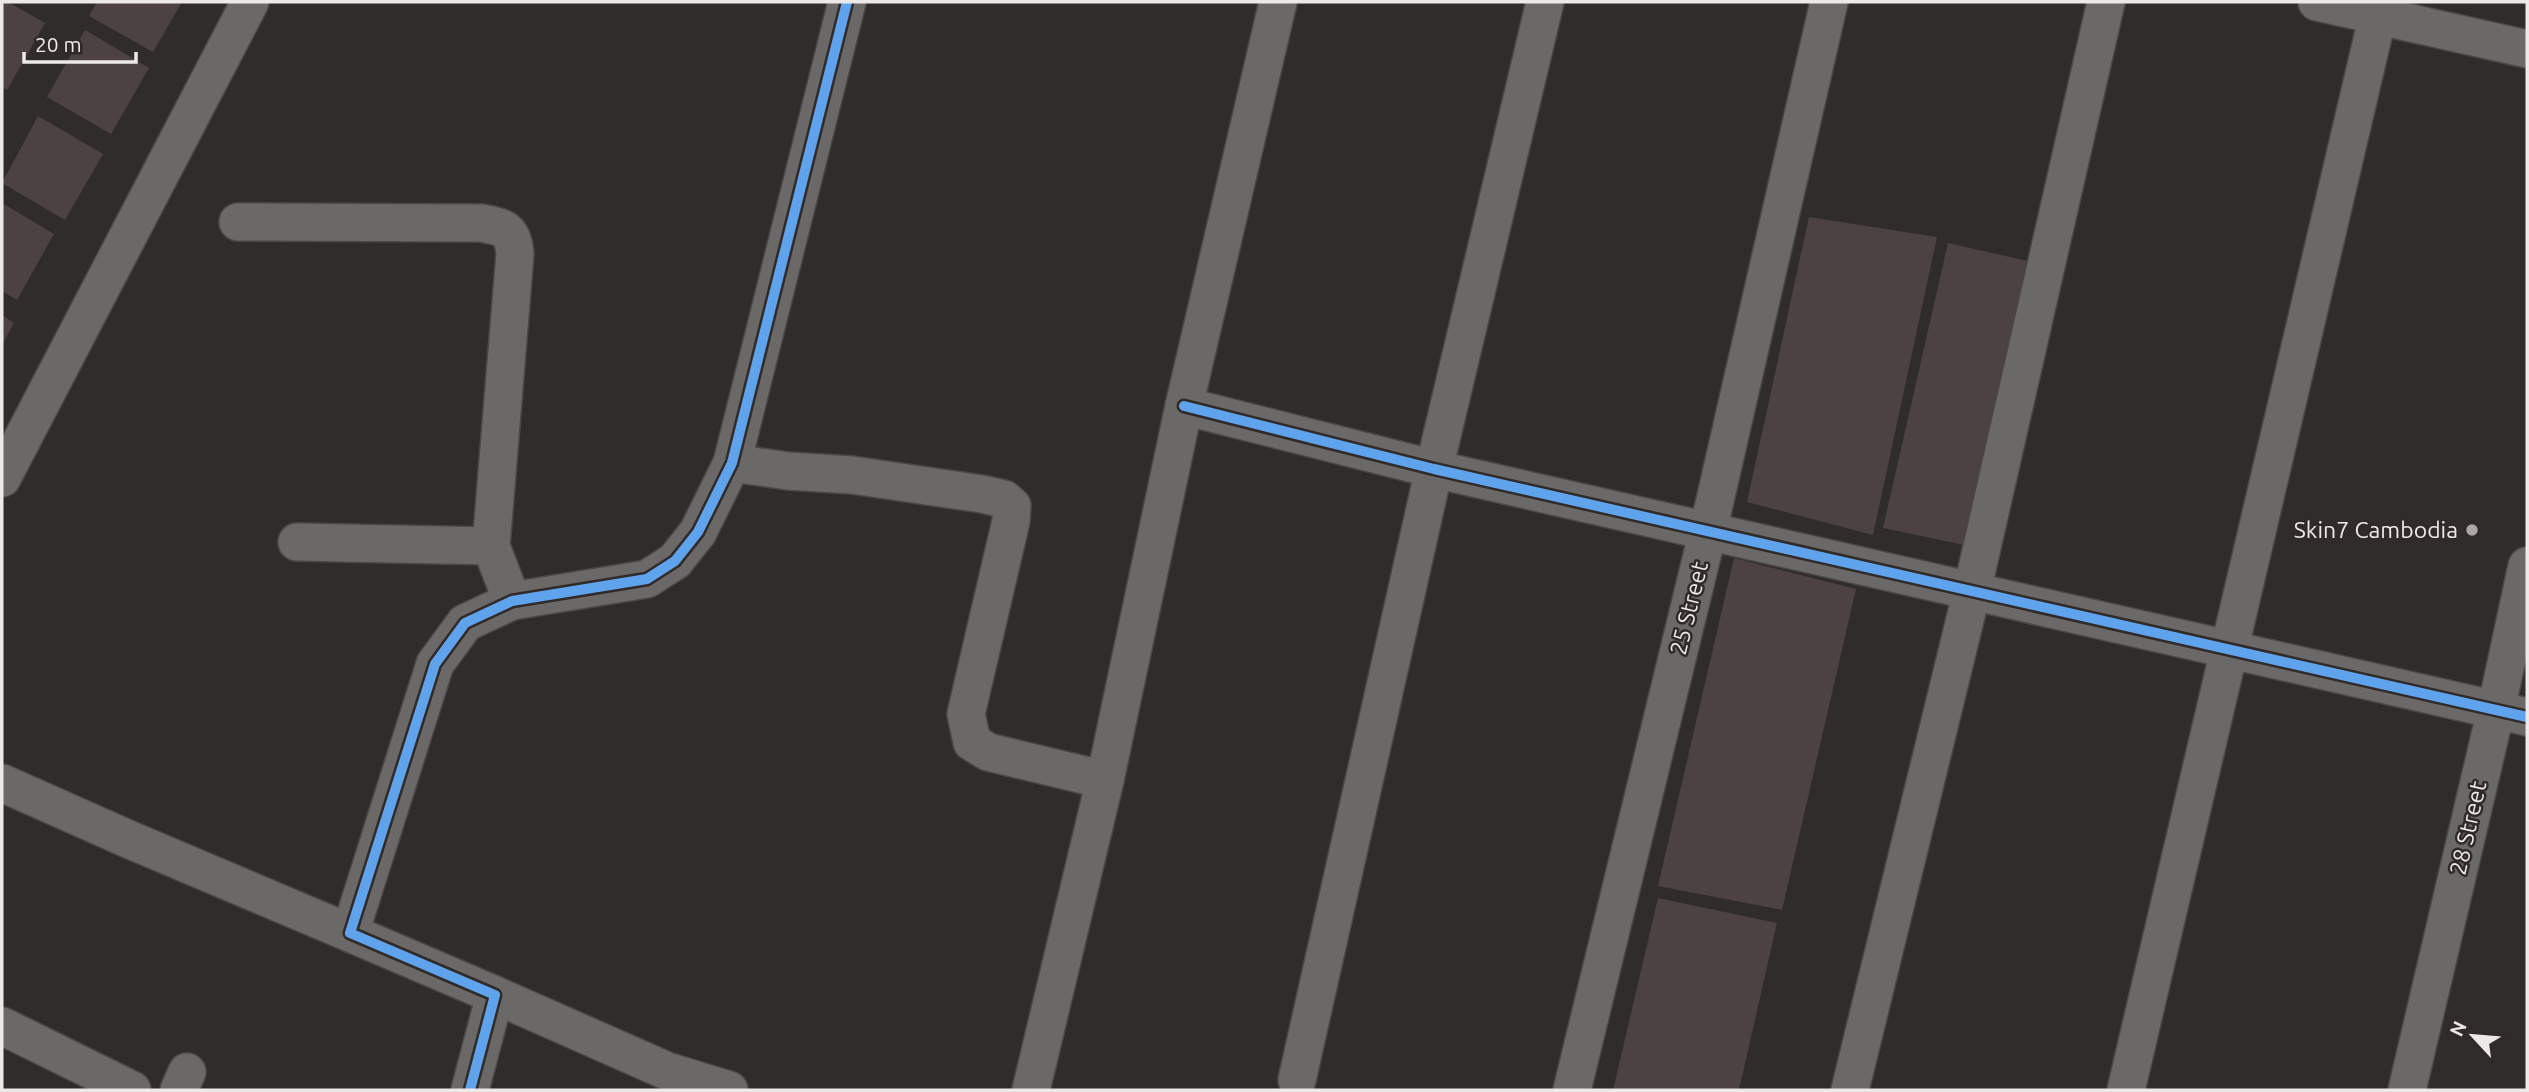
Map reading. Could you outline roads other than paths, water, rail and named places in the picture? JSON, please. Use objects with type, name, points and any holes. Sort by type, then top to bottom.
[{"type":"street","points":[[2,478],[250,2]]},
{"type":"street","points":[[350,933],[435,664],[465,624],[512,601],[647,579],[675,561],[698,532],[732,463],[847,2]]},
{"type":"street","points":[[1031,1090],[1105,780],[1184,406],[1278,2]]},
{"type":"street","points":[[1297,1080],[1434,469],[1545,2]]},
{"type":"street","name":"25 Street","points":[[1572,1090],[1708,531],[1829,2]]},
{"type":"street","points":[[1850,1090],[1972,591],[2106,2]]},
{"type":"street","points":[[2317,2],[2379,8],[2527,49]]},
{"type":"street","points":[[2126,1090],[2379,8]]},
{"type":"street","points":[[238,222],[481,223],[498,226],[510,232],[515,254],[491,545],[512,601]]},
{"type":"street","points":[[1184,406],[1434,469],[2512,713]]},
{"type":"street","points":[[732,463],[788,471],[852,475],[1004,499],[1012,506],[1011,521],[966,714],[972,742],[988,752],[1105,780]]},
{"type":"street","points":[[297,542],[491,545]]},
{"type":"street","name":"28 Street","points":[[2407,1090],[2512,713],[2527,566]]},
{"type":"street","points":[[2,783],[667,1071],[729,1090]]},
{"type":"street","points":[[470,1090],[495,995]]},
{"type":"street","points":[[2,1026],[132,1090]]},
{"type":"place","name":"Skin7 Cambodia","points":[[2472,530]]}]
